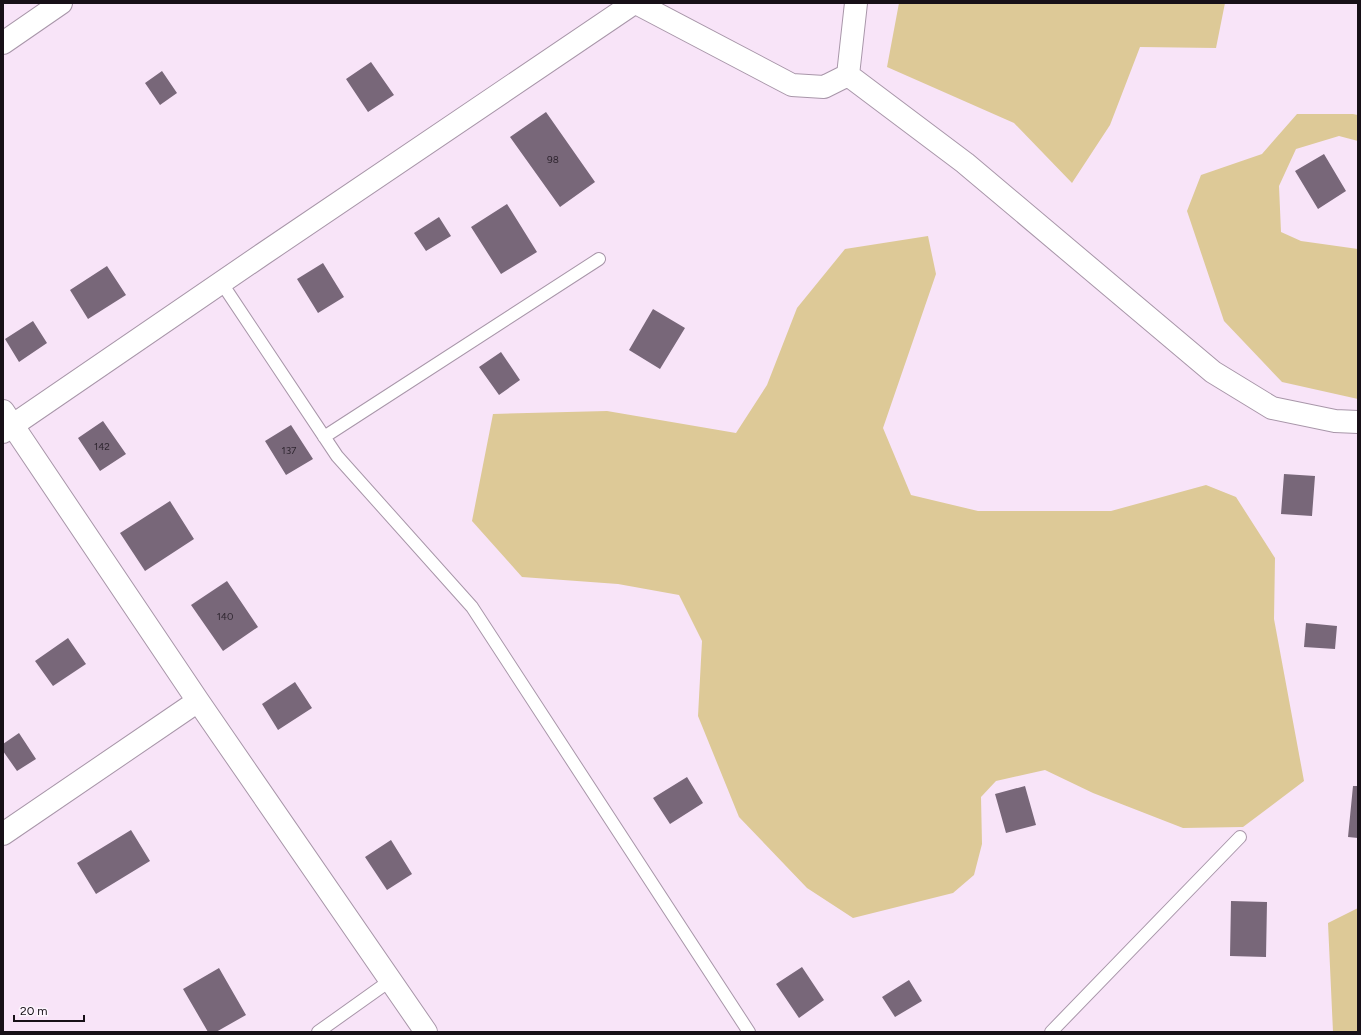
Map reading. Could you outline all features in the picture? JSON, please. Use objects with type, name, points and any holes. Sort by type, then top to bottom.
[{"type":"street","points":[[3,42],[61,3]]},
{"type":"street","points":[[426,1032],[6,423],[221,282],[635,3],[792,85],[824,87],[848,75]]},
{"type":"street","points":[[848,75],[856,3]]},
{"type":"street","points":[[848,75],[965,163],[1213,372],[1272,408],[1335,421],[1358,422]]},
{"type":"street","points":[[3,834],[198,702]]},
{"type":"lane","points":[[324,437],[598,259]]},
{"type":"lane","points":[[221,282],[337,456],[472,607],[748,1032]]},
{"type":"lane","points":[[1051,1032],[1240,837]]},
{"type":"lane","points":[[318,1032],[391,980]]},
{"type":"shaded area","points":[[899,3],[1225,3],[1216,48],[1140,47],[1110,125],[1072,183],[1014,123],[887,67]]},
{"type":"shaded area","points":[[1297,114],[1358,115],[1358,141],[1339,136],[1296,149],[1279,186],[1281,232],[1301,241],[1358,249],[1358,399],[1282,382],[1224,321],[1187,211],[1201,175],[1262,154]]},
{"type":"shaded area","points":[[928,236],[936,274],[883,428],[911,495],[978,511],[1111,511],[1206,485],[1236,497],[1275,558],[1274,619],[1304,781],[1243,827],[1183,828],[1093,793],[1045,770],[996,781],[981,797],[982,844],[974,875],[953,893],[853,918],[807,888],[739,817],[698,716],[702,641],[679,595],[618,584],[522,577],[472,521],[493,414],[607,411],[736,433],[767,385],[797,308],[845,249]]},
{"type":"shaded area","points":[[1358,908],[1358,1032],[1333,1032],[1328,923]]},
{"type":"building","points":[[371,62],[394,95],[368,112],[346,79]]},
{"type":"building","points":[[162,71],[177,93],[160,105],[145,83]]},
{"type":"building","points":[[546,112],[595,182],[560,207],[510,137]]},
{"type":"building","points":[[1324,154],[1346,191],[1318,209],[1295,171]]},
{"type":"building","points":[[507,204],[537,252],[501,274],[471,227]]},
{"type":"building","points":[[439,217],[451,236],[426,251],[414,233]]},
{"type":"building","points":[[323,263],[344,297],[318,313],[297,279]]},
{"type":"building","points":[[107,266],[126,295],[88,319],[70,290]]},
{"type":"building","points":[[653,309],[685,328],[660,369],[629,350]]},
{"type":"building","points":[[33,321],[47,343],[19,362],[5,339]]},
{"type":"building","points":[[501,352],[520,380],[499,395],[479,367]]},
{"type":"building","points":[[103,421],[126,454],[100,471],[78,438]]},
{"type":"building","points":[[291,425],[313,459],[286,475],[265,441]]},
{"type":"building","points":[[1284,474],[1315,476],[1312,516],[1281,514]]},
{"type":"building","points":[[170,501],[194,539],[145,571],[120,533]]},
{"type":"building","points":[[227,581],[258,627],[223,651],[191,605]]},
{"type":"building","points":[[1306,623],[1337,626],[1335,649],[1304,647]]},
{"type":"building","points":[[68,638],[86,664],[53,686],[35,661]]},
{"type":"building","points":[[295,682],[312,708],[278,730],[262,704]]},
{"type":"building","points":[[19,733],[36,759],[17,771],[3,751],[3,744]]},
{"type":"building","points":[[687,777],[703,803],[670,824],[653,798]]},
{"type":"building","points":[[1025,786],[1036,825],[1006,833],[995,794]]},
{"type":"building","points":[[1353,786],[1358,786],[1358,838],[1348,837]]},
{"type":"building","points":[[131,830],[150,861],[96,894],[77,863]]},
{"type":"building","points":[[391,840],[412,874],[387,890],[365,857]]},
{"type":"building","points":[[1231,901],[1267,902],[1266,957],[1230,956]]},
{"type":"building","points":[[802,967],[824,1000],[799,1018],[776,984]]},
{"type":"building","points":[[219,968],[246,1015],[216,1032],[208,1032],[183,989]]},
{"type":"building","points":[[909,980],[922,1001],[895,1017],[882,997]]}]
